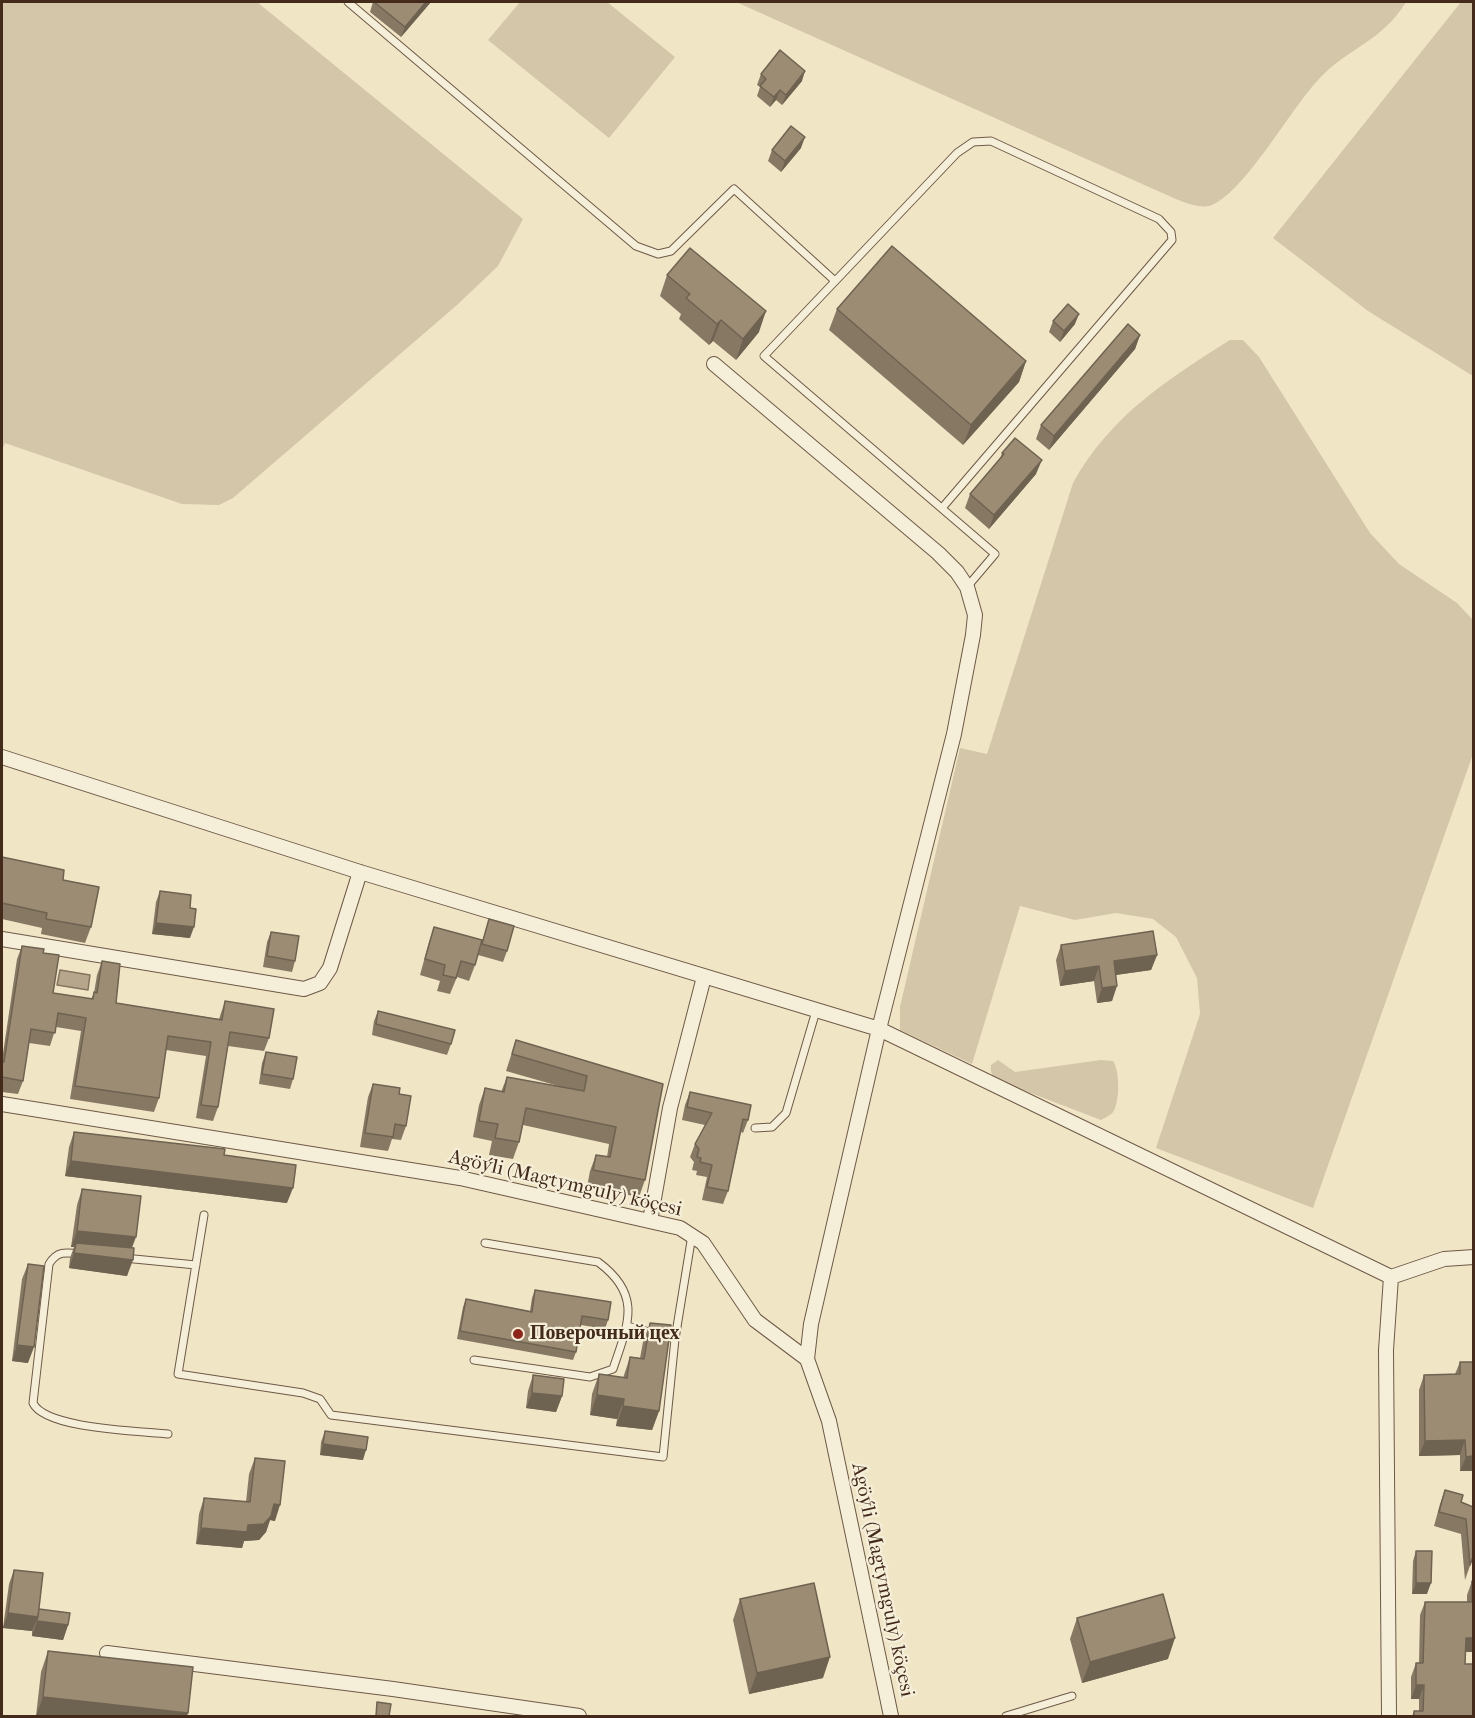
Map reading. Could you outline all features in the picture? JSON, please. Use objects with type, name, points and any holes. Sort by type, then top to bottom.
[{"type":"street","points":[[714,364],[938,553],[967,587],[975,615],[954,734],[879,1029],[811,1324],[807,1359]]},
{"type":"street","points":[[2,757],[360,872],[879,1029],[1391,1277],[1444,1259],[1473,1257]]},
{"type":"street","points":[[2,939],[304,989],[320,983],[330,968],[360,872]]},
{"type":"street","points":[[650,1221],[670,1108],[704,977]]},
{"type":"street","name":"Agöýli (Magtymguly) köçesi","points":[[2,1104],[460,1179],[681,1228],[692,1235],[703,1243],[755,1320],[807,1359],[829,1421],[891,1716]]},
{"type":"street","points":[[1389,1716],[1386,1350],[1391,1277]]},
{"type":"street","points":[[107,1653],[393,1689],[579,1716]]},
{"type":"lane","points":[[348,2],[636,246],[658,254],[671,251],[734,189],[836,281]]},
{"type":"lane","points":[[942,508],[1168,246],[1171,232],[1160,219],[991,141],[983,140],[973,142],[957,153],[764,356],[995,554],[967,587]]},
{"type":"lane","points":[[754,1128],[771,1127],[786,1113],[816,1011]]},
{"type":"lane","points":[[204,1215],[178,1374],[303,1393],[320,1399],[331,1415],[663,1457],[675,1339],[692,1235]]},
{"type":"lane","points":[[474,1360],[590,1377],[601,1375],[613,1369],[627,1326],[628,1300],[612,1272],[598,1262],[485,1243]]},
{"type":"lane","points":[[85,1254],[63,1252],[54,1256],[49,1264],[33,1403],[40,1413],[48,1417],[95,1427],[168,1434]]},
{"type":"lane","points":[[118,1258],[196,1265]]},
{"type":"lane","points":[[627,1326],[675,1339]]},
{"type":"lane","points":[[1006,1716],[1072,1696]]},
{"type":"shaded area","points":[[2,2],[257,2],[523,219],[498,266],[457,305],[233,498],[219,505],[182,504],[5,443],[2,450]]},
{"type":"shaded area","points":[[520,2],[607,2],[675,57],[609,138],[488,40]]},
{"type":"shaded area","points":[[736,2],[1406,2],[1386,27],[1329,69],[1318,80],[1253,167],[1225,197],[1212,205],[1199,206],[1185,203],[1160,192]]},
{"type":"shaded area","points":[[1461,2],[1474,2],[1473,376],[1368,311],[1273,238]]},
{"type":"shaded area","points":[[1230,340],[1243,340],[1259,357],[1370,533],[1399,564],[1457,603],[1473,620],[1473,754],[1313,1208],[1156,1148],[1200,1014],[1197,978],[1176,937],[1153,919],[1116,913],[1075,920],[1020,906],[972,1064],[900,1030],[900,1007],[960,748],[987,754],[1073,483],[1104,438],[1142,401],[1185,369]]},
{"type":"shaded area","points":[[60,970],[90,975],[88,990],[57,985]]},
{"type":"shaded area","points":[[998,1060],[1015,1072],[1101,1060],[1113,1061],[1118,1079],[1115,1107],[1112,1113],[1101,1120],[1002,1082],[994,1077],[991,1071],[991,1065]]},
{"type":"building","points":[[374,2],[426,2],[405,27]]},
{"type":"building","points":[[780,50],[805,71],[786,95],[780,90],[774,97],[760,86],[766,79],[761,74]]},
{"type":"building","points":[[791,126],[805,137],[785,161],[772,150]]},
{"type":"building","points":[[892,246],[1026,361],[971,425],[837,309]]},
{"type":"building","points":[[690,248],[766,311],[743,339],[721,320],[717,324],[686,298],[690,294],[667,275]]},
{"type":"building","points":[[1068,304],[1079,314],[1064,331],[1053,321]]},
{"type":"building","points":[[1128,324],[1140,335],[1054,436],[1041,425]]},
{"type":"building","points":[[1015,438],[1042,460],[994,515],[970,494]]},
{"type":"building","points":[[2,857],[64,870],[63,880],[99,887],[91,927],[46,919],[47,913],[2,903]]},
{"type":"building","points":[[160,891],[191,895],[190,908],[196,909],[194,927],[156,923]]},
{"type":"building","points":[[489,919],[514,926],[507,951],[482,944]]},
{"type":"building","points":[[434,927],[482,940],[475,965],[461,961],[456,978],[443,975],[445,965],[425,959]]},
{"type":"building","points":[[1153,931],[1157,955],[1114,961],[1117,986],[1102,988],[1099,966],[1065,971],[1061,945]]},
{"type":"building","points":[[271,932],[299,936],[295,961],[267,956]]},
{"type":"building","points":[[22,946],[44,949],[43,953],[59,955],[53,993],[93,999],[94,992],[97,993],[102,961],[120,964],[116,1003],[222,1020],[225,1001],[274,1009],[269,1038],[230,1032],[218,1107],[201,1105],[211,1042],[168,1036],[159,1098],[75,1086],[86,1018],[58,1013],[55,1033],[31,1029],[23,1081],[2,1077],[2,1061],[4,1062]]},
{"type":"building","points":[[378,1011],[455,1030],[451,1044],[376,1024]]},
{"type":"building","points":[[516,1040],[663,1084],[645,1180],[593,1170],[596,1155],[610,1157],[616,1127],[526,1108],[519,1142],[495,1138],[498,1124],[479,1121],[485,1088],[504,1092],[507,1077],[584,1091],[587,1076],[512,1054]]},
{"type":"building","points":[[266,1052],[297,1057],[293,1079],[262,1074]]},
{"type":"building","points":[[373,1084],[400,1088],[399,1094],[411,1096],[406,1126],[395,1124],[393,1137],[365,1133]]},
{"type":"building","points":[[690,1092],[751,1105],[748,1120],[743,1119],[728,1191],[707,1187],[712,1165],[700,1162],[701,1158],[697,1157],[699,1149],[695,1144],[712,1113],[687,1107]]},
{"type":"building","points":[[74,1132],[225,1149],[224,1155],[296,1165],[293,1188],[71,1161]]},
{"type":"building","points":[[82,1189],[141,1196],[136,1237],[77,1231]]},
{"type":"building","points":[[76,1243],[134,1248],[133,1260],[74,1253]]},
{"type":"building","points":[[28,1264],[44,1266],[34,1347],[17,1345]]},
{"type":"building","points":[[535,1290],[611,1302],[608,1320],[582,1316],[576,1352],[460,1331],[466,1299],[532,1312]]},
{"type":"building","points":[[650,1323],[671,1325],[659,1411],[623,1406],[624,1399],[597,1395],[599,1374],[627,1378],[630,1357],[644,1359]]},
{"type":"building","points":[[1460,1362],[1473,1362],[1473,1456],[1466,1457],[1465,1440],[1425,1441],[1424,1375],[1460,1374]]},
{"type":"building","points":[[533,1375],[564,1379],[562,1396],[532,1393]]},
{"type":"building","points":[[325,1431],[368,1437],[366,1450],[323,1444]]},
{"type":"building","points":[[255,1458],[285,1461],[280,1505],[274,1504],[271,1516],[264,1524],[248,1525],[247,1532],[201,1528],[204,1498],[250,1502]]},
{"type":"building","points":[[1445,1490],[1463,1495],[1461,1502],[1473,1507],[1473,1557],[1470,1565],[1466,1519],[1439,1512]]},
{"type":"building","points":[[1416,1551],[1432,1551],[1431,1583],[1416,1583]]},
{"type":"building","points":[[14,1570],[43,1573],[38,1617],[8,1613]]},
{"type":"building","points":[[1472,1581],[1473,1638],[1466,1638],[1465,1664],[1473,1664],[1473,1716],[1414,1716],[1414,1711],[1423,1711],[1424,1685],[1416,1685],[1416,1663],[1423,1663],[1425,1602],[1472,1602]]},
{"type":"building","points":[[814,1583],[830,1657],[757,1673],[740,1599]]},
{"type":"building","points":[[1163,1594],[1175,1638],[1090,1662],[1077,1618]]},
{"type":"building","points":[[39,1609],[70,1613],[68,1625],[37,1621]]},
{"type":"building","points":[[48,1651],[193,1667],[188,1713],[43,1697]]},
{"type":"building","points":[[377,1702],[391,1704],[389,1716],[376,1716]]},
{"type":"place","name":"Поверочный цех","points":[[518,1334]]}]
